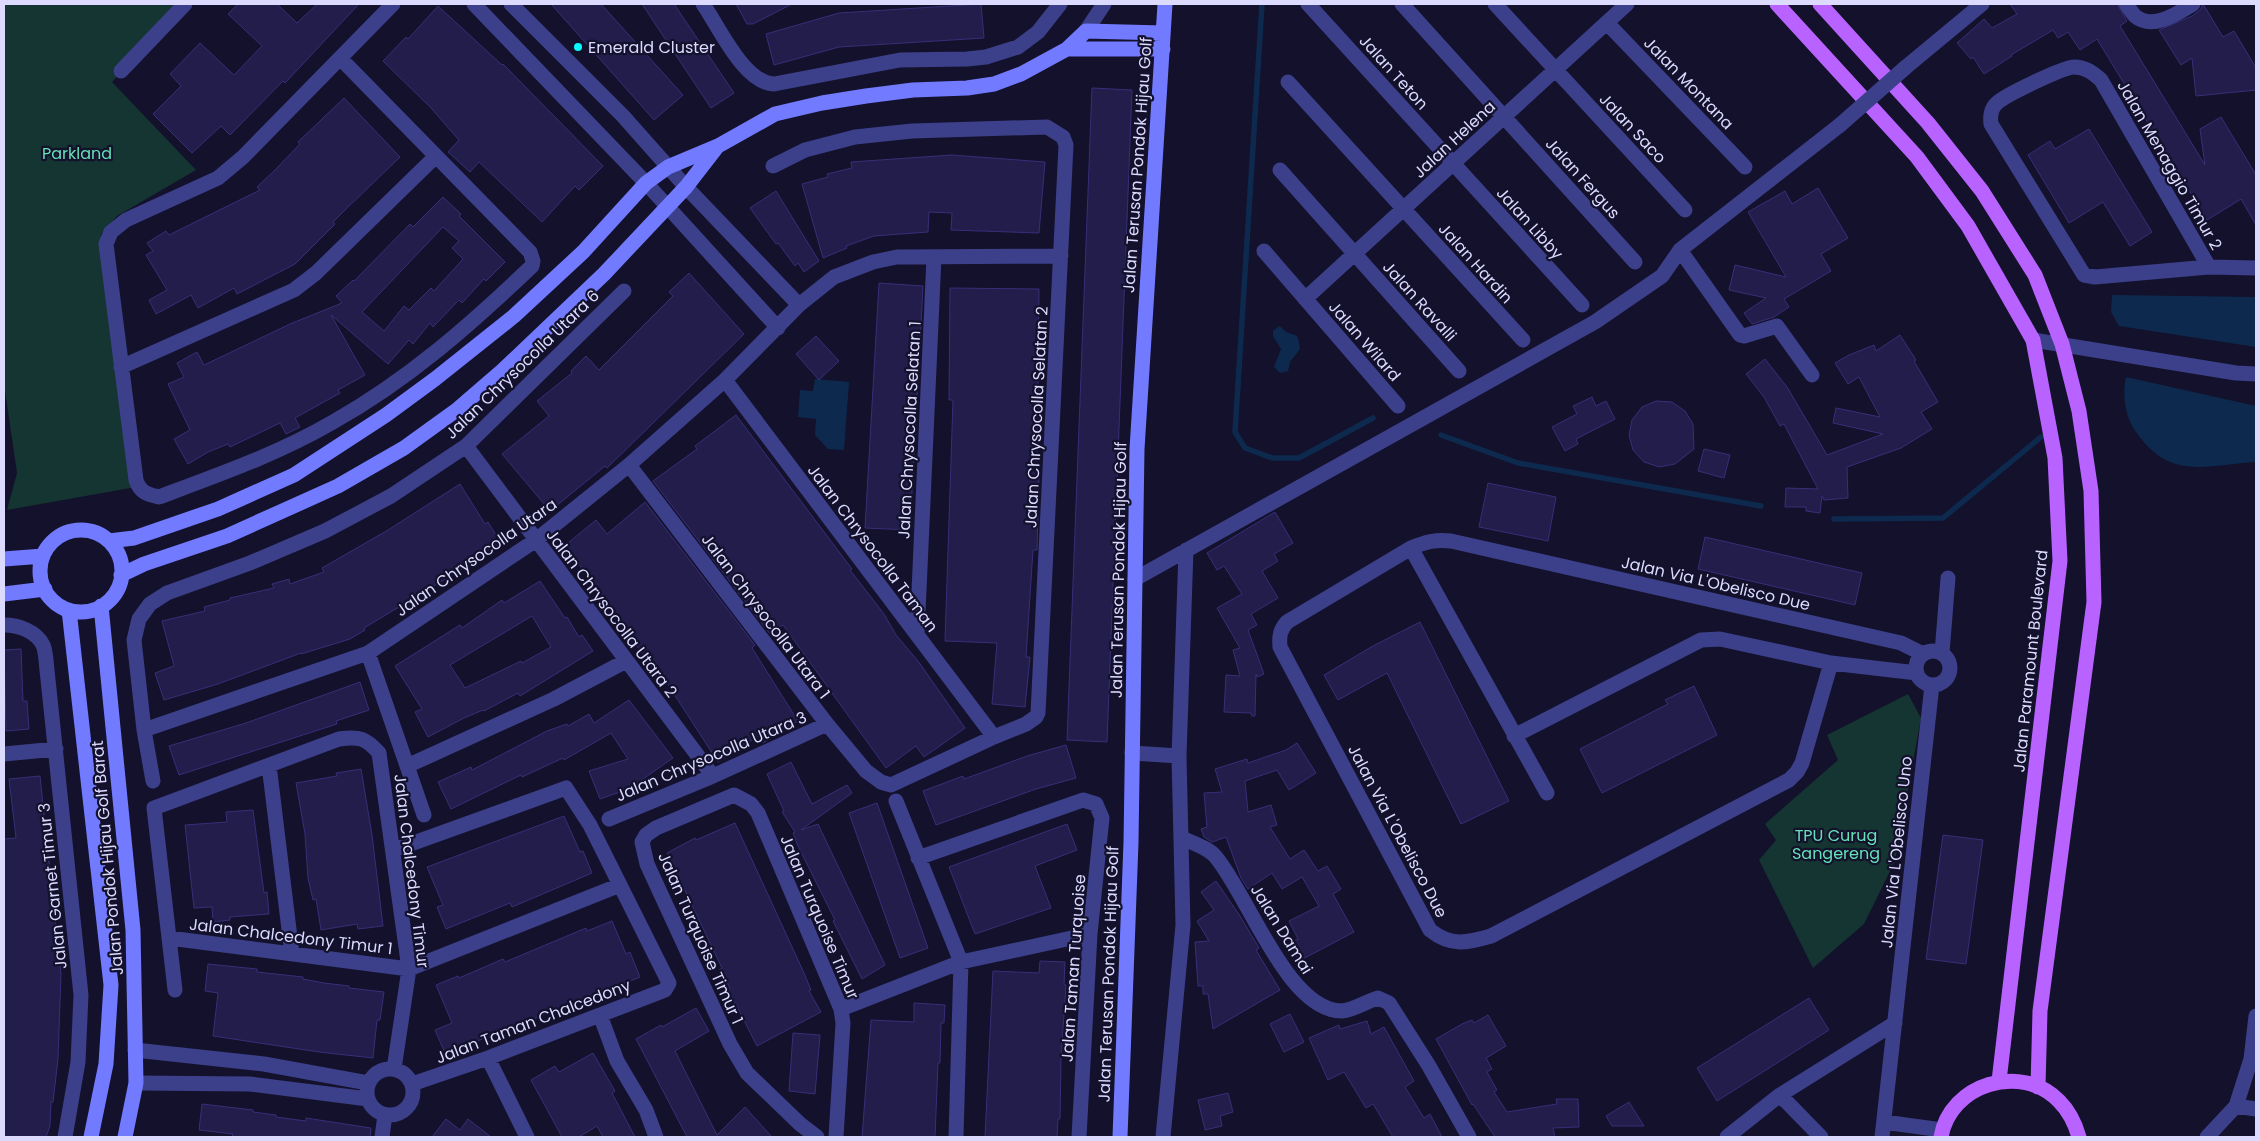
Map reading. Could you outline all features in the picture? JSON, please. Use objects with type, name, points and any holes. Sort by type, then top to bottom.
[{"type":"main road","name":"Jalan Paramount Boulevard","points":[[1777,4],[1917,157],[1968,226],[2033,340],[2055,458],[2060,561],[2000,1081]]},
{"type":"main road","points":[[1820,4],[1928,123],[1982,191],[2035,275],[2062,344],[2079,411],[2091,491],[2094,602],[2040,1011],[2038,1087]]},
{"type":"main road","points":[[1941,1134],[1950,1112],[1964,1097],[1981,1087],[2000,1081],[2019,1081],[2038,1087],[2058,1100],[2073,1119],[2079,1137]]},
{"type":"street","points":[[121,72],[185,4]]},
{"type":"street","points":[[340,58],[530,252],[533,261],[532,266],[467,327],[413,370],[333,422],[262,458],[159,498],[144,493],[138,488],[121,367],[106,244],[111,232],[126,220],[218,178],[242,158],[340,58],[393,4]]},
{"type":"street","points":[[474,4],[646,183],[778,328]]},
{"type":"street","points":[[511,4],[623,116],[686,187],[799,305]]},
{"type":"street","points":[[704,4],[743,66],[759,81],[774,84],[900,60],[986,57],[1018,47],[1038,32],[1060,4]]},
{"type":"street","points":[[109,541],[134,538],[218,509],[294,475],[386,415],[435,379],[542,291],[583,252],[646,183],[668,167],[718,146],[775,114],[822,103],[866,96],[913,90],[967,88],[994,84],[1021,74],[1067,49],[1086,31],[1104,4]]},
{"type":"street","name":"Jalan Terusan Pondok Hijau Golf","points":[[1120,1137],[1132,753],[1137,449],[1165,4]]},
{"type":"street","name":"Jalan Teton","points":[[1308,4],[1453,164]]},
{"type":"street","name":"Jalan Fergus","points":[[1402,4],[1635,262]]},
{"type":"street","name":"Jalan Saco","points":[[1495,4],[1685,210]]},
{"type":"street","name":"Jalan Helena","points":[[1305,299],[1627,4]]},
{"type":"street","points":[[1135,579],[1595,322],[1662,276],[1680,250],[1840,125],[1982,4]]},
{"type":"street","points":[[2126,4],[2135,16],[2145,22],[2165,20],[2193,4]]},
{"type":"street","name":"Jalan Montana","points":[[1607,23],[1746,167]]},
{"type":"street","points":[[1086,31],[1163,33]]},
{"type":"street","points":[[1067,49],[1163,49]]},
{"type":"street","name":"Jalan Menaggio Timur 2","points":[[2071,67],[2086,69],[2102,80],[2209,267],[2096,277],[2084,275],[1996,132],[1990,118],[1998,102],[2071,67]]},
{"type":"street","name":"Jalan Hardin","points":[[1288,82],[1523,340]]},
{"type":"street","name":"Jalan Chrysocolla Selatan 2","points":[[773,166],[805,150],[855,137],[912,131],[1047,127],[1063,137],[1066,145],[1038,713],[1036,718],[1026,724],[994,737]]},
{"type":"street","points":[[122,575],[144,564],[228,536],[338,486],[404,448],[458,409],[502,371],[604,274],[686,187],[718,146]]},
{"type":"street","points":[[121,367],[294,290],[316,273],[436,156]]},
{"type":"street","name":"Jalan Libby","points":[[1453,164],[1582,305]]},
{"type":"street","name":"Jalan Ravalli","points":[[1280,170],[1459,371]]},
{"type":"street","points":[[1680,250],[1740,335],[1744,336],[1777,326],[1812,375]]},
{"type":"street","name":"Jalan Wilard","points":[[1264,252],[1398,406]]},
{"type":"street","name":"Jalan Chrysocolla Utara","points":[[144,730],[368,653],[536,540],[628,465],[724,380],[799,305],[834,277],[873,262],[897,257],[1061,256]]},
{"type":"street","name":"Jalan Chrysocolla Selatan 1","points":[[918,634],[934,257]]},
{"type":"street","points":[[2209,267],[2256,268]]},
{"type":"street","name":"Jalan Chrysocolla Utara 6","points":[[153,781],[144,730],[134,640],[139,619],[150,604],[166,593],[250,563],[325,531],[391,496],[466,446],[624,291]]},
{"type":"street","points":[[2033,340],[2236,373],[2256,374]]},
{"type":"street","name":"Jalan Chrysocolla Taman","points":[[724,380],[918,634],[994,737]]},
{"type":"street","name":"Jalan Chrysocolla Utara 2","points":[[466,446],[713,776]]},
{"type":"street","name":"Jalan Chrysocolla Utara 1","points":[[628,465],[827,724],[866,771],[880,782],[891,785],[994,737]]},
{"type":"street","points":[[72,531],[92,532],[109,541],[117,551],[122,575],[118,588],[111,598],[101,606],[86,611],[69,610],[59,606],[45,590],[40,567],[43,556],[50,544],[59,536],[72,531]]},
{"type":"street","name":"Jalan Via L'Obelisco Due","points":[[1831,663],[1802,763],[1789,780],[1491,936],[1466,942],[1454,942],[1441,940],[1430,930],[1280,647],[1279,638],[1282,628],[1287,622],[1411,548],[1427,541],[1451,541],[1901,642],[1923,654]]},
{"type":"street","points":[[1411,548],[1547,793]]},
{"type":"street","points":[[1163,1137],[1183,926],[1179,756],[1186,550]]},
{"type":"street","points":[[4,559],[43,556]]},
{"type":"street","points":[[1942,653],[1948,578]]},
{"type":"street","points":[[4,594],[45,590]]},
{"type":"street","name":"Jalan Pondok Hijau Golf Barat","points":[[101,606],[133,930],[136,1083],[125,1137]]},
{"type":"street","name":"Jalan Pondok Hijau Golf Barat","points":[[69,610],[111,985],[106,1064],[91,1137]]},
{"type":"street","name":"Jalan Garnet Timur 3","points":[[4,626],[16,625],[33,634],[43,645],[56,749],[81,995],[78,1062],[64,1137]]},
{"type":"street","points":[[1514,736],[1701,640],[1720,638],[1831,663],[1917,673]]},
{"type":"street","points":[[1932,651],[1942,653],[1949,662],[1949,673],[1943,682],[1932,685],[1923,681],[1917,673],[1917,663],[1923,654],[1932,651]]},
{"type":"street","points":[[368,653],[424,815]]},
{"type":"street","points":[[407,766],[554,699],[626,660]]},
{"type":"street","name":"Jalan Via L'Obelisco Uno","points":[[1882,1137],[1932,685]]},
{"type":"street","name":"Jalan Chrysocolla Utara 3","points":[[609,819],[713,776],[827,724]]},
{"type":"street","name":"Jalan Chalcedony Timur","points":[[270,765],[340,738],[353,737],[368,741],[379,753],[394,850],[409,969],[394,1069]]},
{"type":"street","points":[[4,754],[56,749]]},
{"type":"street","points":[[1132,753],[1179,756]]},
{"type":"street","points":[[175,990],[154,808],[270,765],[292,954]]},
{"type":"street","points":[[394,850],[563,787],[566,788],[590,825],[620,885],[409,969]]},
{"type":"street","name":"Jalan Turquoise Timur 1","points":[[751,804],[734,795],[656,828],[646,835],[642,842],[647,864],[730,1044],[747,1073],[800,1124],[817,1137]]},
{"type":"street","name":"Jalan Taman Turquoise","points":[[918,858],[1083,800],[1096,804],[1102,818],[1090,934],[1079,1137]]},
{"type":"street","points":[[896,801],[961,962],[956,1137]]},
{"type":"street","name":"Jalan Turquoise Timur","points":[[751,804],[758,813],[841,1009],[843,1023],[836,1137]]},
{"type":"street","name":"Jalan Damai","points":[[1182,838],[1215,856],[1240,893],[1288,976],[1306,996],[1330,1009],[1344,1011],[1378,998],[1389,1003],[1429,1066],[1468,1137]]},
{"type":"street","name":"Jalan Taman Chalcedony","points":[[412,1084],[488,1058],[665,990],[669,983],[668,978],[620,885]]},
{"type":"street","points":[[841,1009],[961,962],[1090,934]]},
{"type":"street","name":"Jalan Chalcedony Timur 1","points":[[169,938],[409,969]]},
{"type":"street","points":[[600,1015],[617,1061],[646,1110],[656,1137]]},
{"type":"street","points":[[2207,1137],[2236,1106],[2250,1059],[2256,1016]]},
{"type":"street","points":[[1727,1137],[1780,1095],[1895,1023]]},
{"type":"street","points":[[135,1050],[264,1064],[368,1083]]},
{"type":"street","points":[[488,1058],[527,1137]]},
{"type":"street","points":[[394,1069],[402,1072],[412,1084],[412,1100],[408,1107],[394,1115],[386,1115],[372,1107],[368,1099],[368,1083],[378,1071],[394,1069]]},
{"type":"street","points":[[136,1083],[250,1084],[368,1099]]},
{"type":"street","points":[[1780,1095],[1821,1137]]},
{"type":"street","points":[[2236,1106],[2256,1109]]},
{"type":"street","points":[[382,1137],[386,1115]]},
{"type":"street","points":[[1884,1122],[1941,1134]]},
{"type":"green space","name":"Parkland","points":[[4,4],[186,4],[112,82],[196,170],[117,216],[101,234],[136,487],[7,510],[17,473],[4,384]]},
{"type":"green space","name":"TPU Curug Sangereng","points":[[1908,694],[1921,718],[1895,861],[1864,924],[1813,968],[1759,860],[1776,840],[1765,824],[1838,760],[1827,735]]},
{"type":"water","points":[[2112,295],[2256,297],[2256,347],[2119,326],[2111,312]]},
{"type":"water","points":[[1279,326],[1297,337],[1300,349],[1290,362],[1288,371],[1280,373],[1274,367],[1281,349],[1273,336],[1273,331]]},
{"type":"water","points":[[2126,377],[2256,406],[2256,462],[2205,467],[2175,464],[2162,458],[2149,447],[2136,432],[2129,420],[2124,391]]},
{"type":"water","points":[[815,379],[849,382],[844,450],[828,449],[815,435],[816,419],[798,417],[800,390],[813,391]]},
{"type":"building","points":[[238,4],[277,4],[297,23],[317,4],[359,4],[285,83],[283,81],[230,135],[221,126],[192,153],[153,114],[181,86],[170,74],[200,43],[234,75],[262,46],[228,14]]},
{"type":"building","points":[[551,4],[601,4],[683,95],[654,120]]},
{"type":"building","points":[[642,4],[674,4],[734,93],[711,108]]},
{"type":"building","points":[[736,4],[792,4],[753,24],[747,24]]},
{"type":"building","points":[[981,4],[984,38],[839,47],[774,65],[766,34],[839,13]]},
{"type":"building","points":[[2010,4],[2117,4],[2127,21],[2120,26],[2205,165],[2200,129],[2221,117],[2256,175],[2256,225],[2241,199],[2207,220],[2097,39],[2080,50],[2068,32],[2058,38],[2053,30],[2011,55],[1984,74],[1973,57],[1971,59],[1957,43],[1984,19],[1992,28],[2017,14]]},
{"type":"building","points":[[2203,4],[2223,37],[2234,31],[2256,68],[2256,90],[2196,96],[2192,58],[2181,65],[2159,30],[2192,16],[2201,9]]},
{"type":"building","points":[[438,6],[503,64],[603,166],[579,190],[575,186],[542,222],[479,162],[470,172],[448,152],[459,140],[431,108],[383,61],[406,37],[408,39]]},
{"type":"building","points":[[1092,88],[1132,90],[1107,742],[1067,740]]},
{"type":"building","points":[[344,98],[400,157],[333,222],[335,224],[295,264],[237,294],[234,288],[198,308],[191,295],[156,314],[149,300],[167,290],[146,255],[153,251],[147,243],[166,231],[169,235],[260,190],[257,187],[300,144],[298,142]]},
{"type":"building","points":[[2089,129],[2152,232],[2130,246],[2103,202],[2069,223],[2028,155],[2050,141],[2055,149]]},
{"type":"building","points":[[952,155],[1045,162],[1039,233],[951,230],[952,213],[929,212],[928,232],[874,236],[846,246],[847,248],[823,258],[802,184],[828,177],[827,174],[852,168],[851,162]]},
{"type":"building","points":[[1818,188],[1848,238],[1821,254],[1831,271],[1784,299],[1789,307],[1774,317],[1752,324],[1744,313],[1766,298],[1729,290],[1735,265],[1786,277],[1748,212],[1785,191],[1792,204]]},
{"type":"building","points":[[776,191],[819,261],[804,272],[798,263],[795,266],[778,243],[776,244],[750,208]]},
{"type":"building","points":[[443,197],[461,214],[459,216],[505,262],[486,281],[484,279],[462,303],[459,300],[433,327],[430,323],[413,344],[409,340],[388,364],[331,315],[365,375],[338,390],[340,393],[295,418],[300,427],[286,434],[280,423],[230,447],[228,444],[208,452],[188,464],[174,439],[190,430],[168,384],[184,377],[177,363],[197,352],[204,365],[290,324],[342,303],[336,296],[354,281],[410,224],[413,227]],"holes":[[[443,227],[459,241],[452,248],[463,259],[434,291],[431,288],[409,310],[404,306],[384,331],[362,312]]]},
{"type":"building","points":[[689,273],[744,334],[607,468],[605,466],[550,511],[502,454],[549,416],[537,401],[572,373],[571,371],[586,356],[599,370],[673,296],[669,292]]},
{"type":"building","points":[[879,283],[923,286],[910,530],[865,528]]},
{"type":"building","points":[[950,288],[1039,289],[1038,385],[1042,385],[1041,421],[1037,421],[1037,474],[1039,474],[1037,550],[1033,550],[1026,657],[1030,657],[1025,707],[992,704],[997,643],[945,641],[953,400],[949,400]]},
{"type":"building","points":[[1900,335],[1916,360],[1914,361],[1938,402],[1921,412],[1932,429],[1901,448],[1847,467],[1848,498],[1824,500],[1822,496],[1820,513],[1806,511],[1806,507],[1785,507],[1786,488],[1818,489],[1784,424],[1780,426],[1764,397],[1746,374],[1765,359],[1787,387],[1827,455],[1883,434],[1833,423],[1836,408],[1880,417],[1859,377],[1848,384],[1835,363],[1874,345],[1876,351]]},
{"type":"building","points":[[816,336],[839,361],[819,380],[796,354]]},
{"type":"building","points":[[1592,397],[1596,406],[1606,401],[1615,419],[1576,439],[1578,444],[1565,451],[1552,427],[1577,414],[1573,406]]},
{"type":"building","points":[[1656,401],[1672,402],[1685,411],[1693,424],[1694,449],[1675,464],[1659,467],[1644,462],[1633,450],[1629,435],[1632,420],[1642,407]]},
{"type":"building","points":[[736,415],[852,569],[850,570],[884,614],[896,635],[918,661],[965,728],[924,757],[916,746],[886,768],[783,625],[770,634],[653,481],[697,449],[695,446]]},
{"type":"building","points":[[1704,449],[1730,455],[1724,478],[1698,471]]},
{"type":"building","points":[[1488,483],[1556,497],[1548,541],[1479,527]]},
{"type":"building","points":[[460,484],[485,524],[488,522],[502,545],[364,628],[365,630],[350,639],[301,653],[218,684],[164,700],[155,673],[174,666],[162,621],[205,611],[204,607],[230,600],[230,598],[274,588],[272,584],[289,579],[290,584],[324,572],[322,568],[388,530]]},
{"type":"building","points":[[645,502],[755,645],[752,648],[798,721],[763,743],[758,736],[718,762],[663,677],[650,665],[582,568],[563,547],[596,520],[607,534]]},
{"type":"building","points":[[1275,512],[1293,543],[1274,554],[1278,561],[1262,571],[1278,598],[1251,614],[1257,625],[1248,630],[1264,674],[1257,677],[1256,674],[1255,716],[1252,716],[1251,713],[1224,712],[1226,675],[1240,676],[1233,650],[1240,648],[1217,608],[1242,594],[1224,566],[1217,570],[1207,553]]},
{"type":"building","points":[[1705,537],[1862,573],[1855,605],[1698,569]]},
{"type":"building","points":[[540,581],[565,618],[567,617],[579,637],[582,635],[593,651],[520,696],[518,693],[428,737],[415,712],[422,709],[395,666],[460,625],[462,628],[502,600],[504,603]],"holes":[[[532,616],[551,647],[522,663],[521,661],[465,688],[450,665]]]},
{"type":"building","points":[[1420,622],[1509,801],[1461,824],[1387,673],[1338,700],[1324,675],[1373,646]]},
{"type":"building","points":[[21,649],[23,701],[27,701],[29,729],[6,731],[4,650]]},
{"type":"building","points":[[360,682],[369,710],[336,721],[337,724],[179,775],[169,746],[246,723]]},
{"type":"building","points":[[1694,686],[1717,735],[1602,793],[1580,749],[1668,704],[1665,700]]},
{"type":"building","points":[[629,700],[673,758],[636,784],[637,786],[600,799],[589,771],[628,759],[611,733],[564,760],[563,758],[522,777],[521,775],[451,809],[438,782],[471,767],[472,770],[547,731],[567,724],[568,726],[589,714],[594,723]]},
{"type":"building","points":[[1297,743],[1316,773],[1289,790],[1277,770],[1245,781],[1248,812],[1271,805],[1277,825],[1270,827],[1290,859],[1304,850],[1318,871],[1327,866],[1341,889],[1333,894],[1354,932],[1299,961],[1289,943],[1298,939],[1289,921],[1319,906],[1302,877],[1282,889],[1272,873],[1248,889],[1241,878],[1226,837],[1212,842],[1204,837],[1201,829],[1207,827],[1204,793],[1222,792],[1215,769],[1247,759],[1248,763],[1286,750]]},
{"type":"building","points":[[1066,745],[1076,778],[1036,789],[936,825],[923,791],[963,776],[964,779],[1027,756]]},
{"type":"building","points":[[791,762],[812,804],[847,785],[852,793],[801,830],[818,824],[885,965],[862,979],[798,846],[793,833],[795,832],[782,812],[784,811],[767,774]]},
{"type":"building","points":[[361,769],[372,835],[383,926],[358,929],[357,924],[321,930],[316,899],[313,900],[308,878],[305,834],[296,783],[337,776],[336,773]]},
{"type":"building","points":[[40,776],[61,974],[58,1059],[53,1102],[51,1102],[50,1126],[46,1137],[4,1137],[4,839],[16,838],[9,779]]},
{"type":"building","points":[[877,803],[928,948],[900,958],[849,813]]},
{"type":"building","points":[[253,810],[264,893],[267,892],[269,914],[230,917],[230,920],[213,922],[212,907],[194,908],[185,825],[227,822],[226,812]]},
{"type":"building","points":[[564,816],[580,852],[583,851],[592,873],[512,907],[510,903],[446,929],[437,907],[443,905],[427,867]]},
{"type":"building","points":[[735,823],[804,973],[811,990],[809,991],[821,1012],[757,1046],[728,989],[730,988],[719,970],[722,968],[667,853],[695,838],[696,840]]},
{"type":"building","points":[[1067,824],[1077,850],[1035,866],[1051,908],[975,934],[949,867]]},
{"type":"building","points":[[1943,835],[1983,840],[1966,964],[1926,959]]},
{"type":"building","points":[[1216,881],[1259,948],[1256,950],[1280,990],[1213,1029],[1208,994],[1203,994],[1203,986],[1198,986],[1195,942],[1209,941],[1197,921],[1214,910],[1201,892]]},
{"type":"building","points":[[612,921],[626,954],[630,952],[640,977],[581,1002],[580,1000],[445,1053],[435,1030],[452,1023],[436,985],[458,976],[459,978],[503,959],[505,962],[586,928],[587,931]]},
{"type":"building","points":[[1040,961],[1065,962],[1064,985],[1066,985],[1061,1059],[1060,1119],[1058,1119],[1057,1137],[985,1137],[993,971],[1039,973]]},
{"type":"building","points":[[208,964],[257,969],[257,972],[303,977],[303,979],[349,986],[349,988],[384,992],[380,1020],[377,1020],[373,1058],[213,1036],[218,993],[205,991]]},
{"type":"building","points":[[1809,998],[1829,1030],[1717,1101],[1697,1068]]},
{"type":"building","points":[[914,1003],[945,1005],[944,1023],[941,1023],[935,1137],[862,1137],[871,1020],[914,1022]]},
{"type":"building","points":[[696,1008],[709,1031],[675,1051],[717,1135],[745,1107],[772,1137],[687,1137],[636,1039]]},
{"type":"building","points":[[1290,1014],[1304,1042],[1284,1052],[1270,1024]]},
{"type":"building","points":[[1488,1015],[1506,1046],[1486,1058],[1492,1069],[1487,1072],[1497,1090],[1494,1092],[1507,1112],[1557,1104],[1556,1099],[1578,1099],[1579,1127],[1553,1128],[1555,1137],[1495,1137],[1472,1105],[1436,1039],[1462,1024],[1472,1020],[1474,1023]]},
{"type":"building","points":[[1367,1021],[1371,1034],[1384,1027],[1414,1081],[1405,1087],[1424,1118],[1430,1114],[1442,1137],[1393,1137],[1373,1104],[1366,1108],[1344,1072],[1328,1080],[1309,1038],[1339,1025],[1340,1029]]},
{"type":"building","points":[[793,1033],[820,1035],[815,1094],[789,1091]]},
{"type":"building","points":[[593,1053],[615,1091],[612,1093],[635,1137],[603,1137],[597,1126],[579,1137],[562,1137],[531,1080],[555,1066],[559,1072]]},
{"type":"building","points":[[1228,1093],[1233,1112],[1220,1116],[1222,1126],[1205,1130],[1198,1100]]},
{"type":"building","points":[[1629,1102],[1644,1126],[1612,1126],[1606,1116]]},
{"type":"building","points":[[202,1104],[253,1110],[253,1112],[276,1115],[276,1117],[306,1121],[306,1118],[371,1128],[370,1137],[232,1137],[233,1134],[199,1130]]},
{"type":"building","points":[[446,1119],[460,1130],[468,1119],[491,1137],[432,1137]]},
{"type":"waterway","points":[[1262,4],[1235,432],[1245,448],[1272,458],[1299,458],[1373,418]]},
{"type":"waterway","points":[[1441,435],[1518,463],[1761,506]]},
{"type":"waterway","points":[[1834,519],[1943,518],[2041,437]]},
{"type":"place","name":"Emerald Cluster","points":[[578,47]]}]
